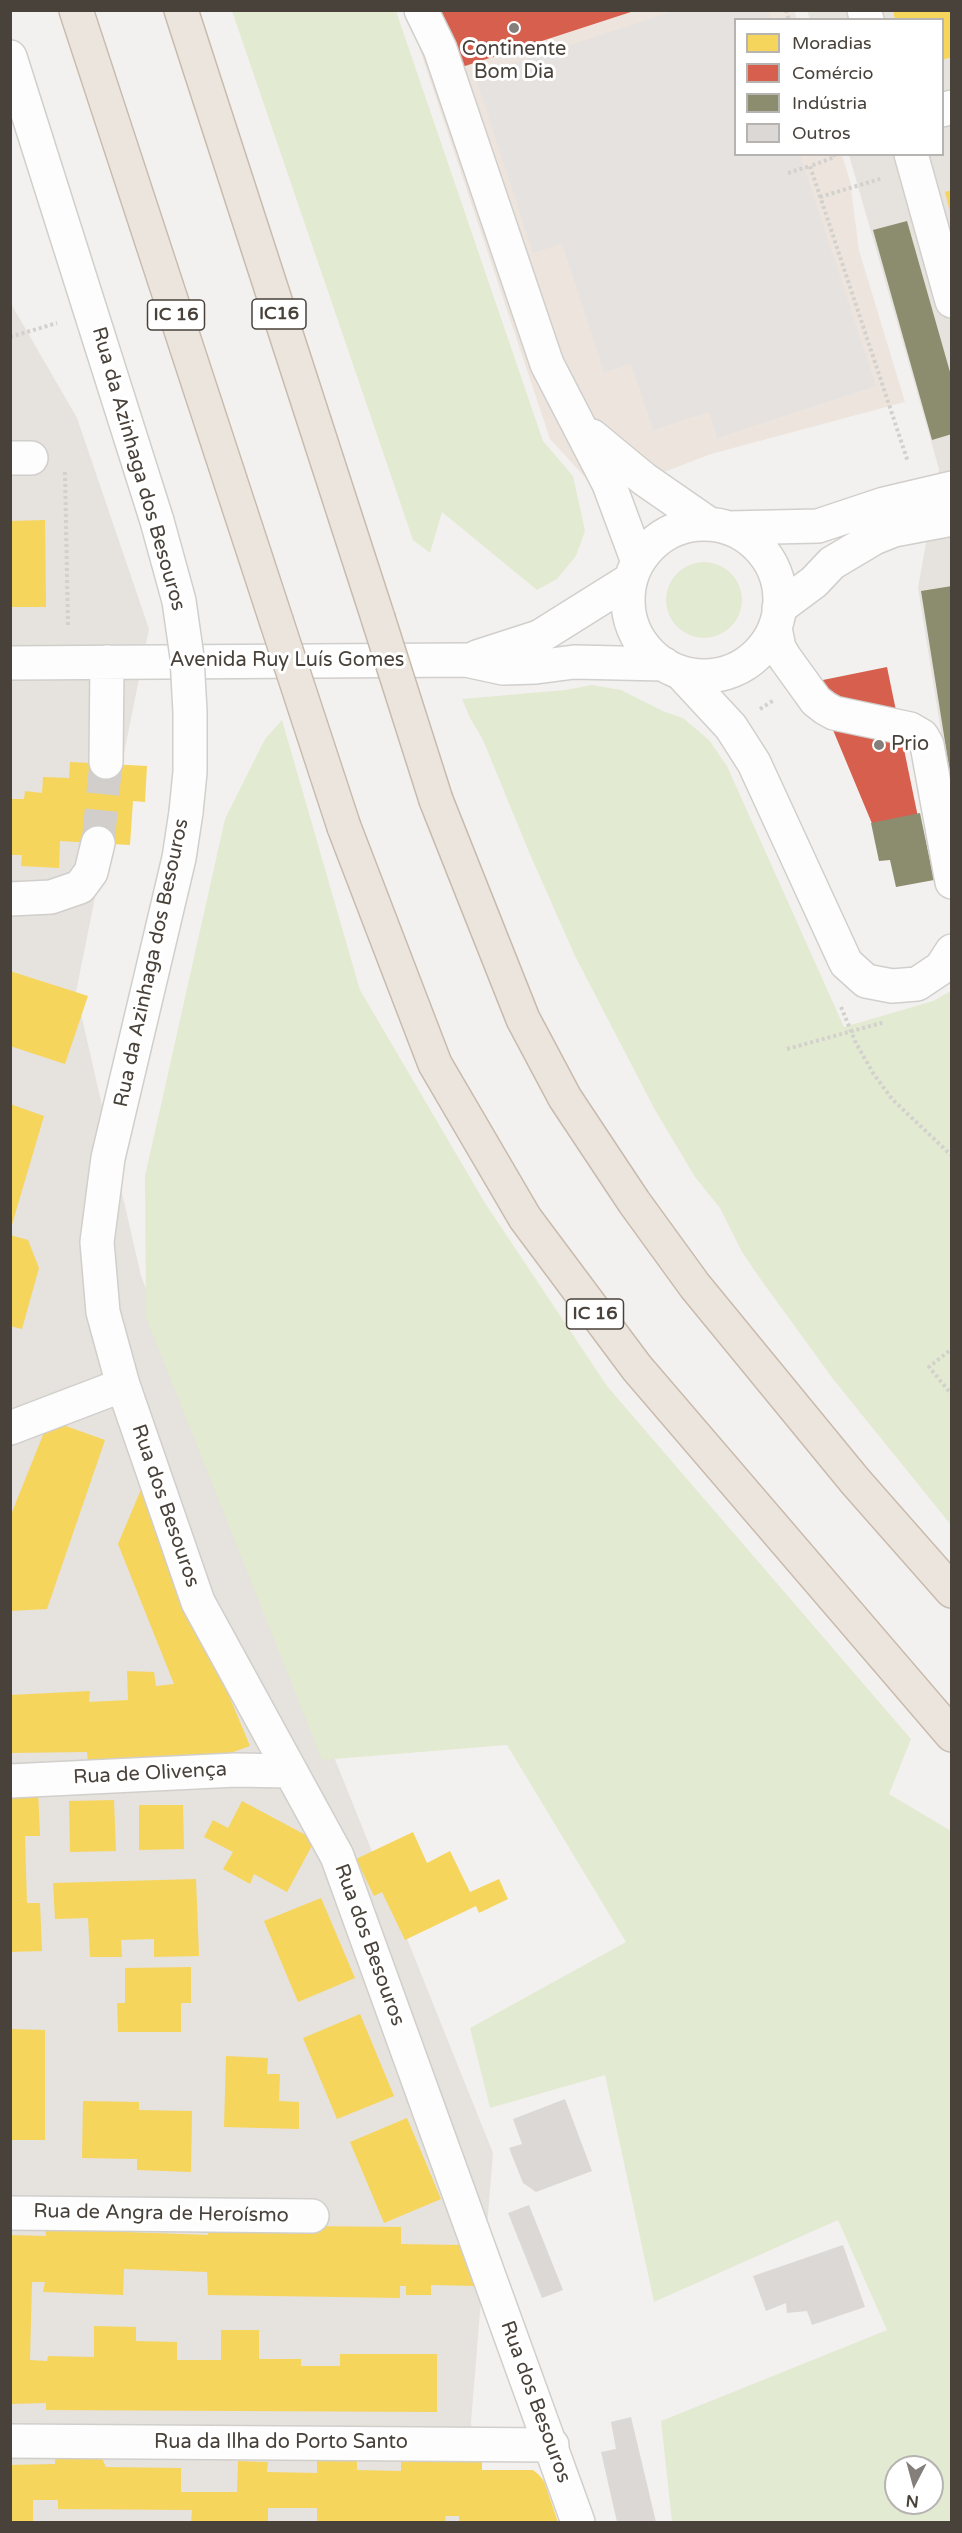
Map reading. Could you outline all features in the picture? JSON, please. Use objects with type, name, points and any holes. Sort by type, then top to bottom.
[{"type":"highway","name":"IC 16","points":[[76,10],[344,827],[435,1064],[525,1218],[637,1368],[951,1735]]},
{"type":"highway","name":"IC16","points":[[181,10],[436,800],[523,1018],[565,1098],[634,1202],[695,1286],[855,1480],[951,1591]]},
{"type":"street","points":[[421,10],[440,49],[547,364],[609,484],[634,571]]},
{"type":"street","name":"Rua da Azinhaga dos Besouros","points":[[10,57],[157,521],[179,601],[187,657],[190,742],[186,812],[179,858],[108,1158],[97,1242],[103,1312],[123,1385]]},
{"type":"street","points":[[913,161],[951,301]]},
{"type":"street","points":[[579,424],[644,479],[719,526],[747,537],[762,551],[774,568],[779,588],[777,618],[779,648],[816,701],[834,713],[910,729],[922,736],[927,745],[951,882]]},
{"type":"street","points":[[951,488],[884,504],[818,526],[798,528],[688,526],[668,532],[651,545],[634,571],[628,600],[634,628],[649,652],[672,668],[731,727],[754,763],[846,963],[866,981],[892,986],[917,984],[941,968],[951,951]]},
{"type":"street","points":[[672,668],[709,675],[736,669],[765,645],[777,618],[832,563],[874,538],[894,530],[951,519]]},
{"type":"street","name":"Avenida Ruy Luís Gomes","points":[[466,660],[539,637],[634,571]]},
{"type":"street","name":"Avenida Ruy Luís Gomes","points":[[10,663],[466,660],[503,668],[574,662],[672,668]]},
{"type":"street","points":[[106,762],[107,662]]},
{"type":"street","points":[[10,899],[51,897],[80,887],[91,872],[98,843]]},
{"type":"street","points":[[10,1428],[123,1385]]},
{"type":"street","name":"Rua dos Besouros","points":[[123,1385],[198,1602],[337,1856],[552,2445],[578,2523]]},
{"type":"street","name":"Rua de Olivença","points":[[10,1781],[236,1770],[290,1771]]},
{"type":"street","name":"Rua de Angra de Heroísmo","points":[[10,2213],[312,2216]]},
{"type":"street","name":"Rua da Ilha do Porto Santo","points":[[10,2441],[552,2445]]},
{"type":"path","points":[[788,173],[835,158],[834,156]]},
{"type":"path","points":[[820,197],[913,161]]},
{"type":"path","points":[[810,166],[910,467]]},
{"type":"path","points":[[10,337],[92,312]]},
{"type":"path","points":[[65,469],[68,635]]},
{"type":"path","points":[[787,1049],[896,1019]]},
{"type":"path","points":[[949,1351],[929,1367],[951,1395]]},
{"type":"shaded area","points":[[677,10],[768,11],[771,18],[734,18],[734,156],[800,156],[876,386],[717,438],[709,412],[653,430],[631,364],[604,372],[562,244],[533,253],[475,76]]},
{"type":"shaded area","points":[[407,11],[794,11],[797,18],[734,18],[734,156],[842,156],[850,181],[859,250],[905,402],[711,454],[602,496],[550,439]]},
{"type":"shaded area","points":[[807,11],[951,11],[951,794],[918,588],[939,469],[849,156],[944,156],[944,18],[810,18]]},
{"type":"shaded area","points":[[10,302],[77,418],[149,629],[76,992],[141,1276],[493,2153],[471,2422],[481,2522],[11,2522]]},
{"type":"green space","points":[[232,11],[396,11],[543,441],[573,476],[585,531],[576,556],[557,579],[537,590],[442,512],[430,553],[413,540]]},
{"type":"green space","points":[[704,562],[719,565],[731,573],[739,585],[742,600],[739,615],[731,627],[719,635],[704,638],[689,635],[677,627],[669,615],[666,600],[669,585],[677,573],[689,565]]},
{"type":"green space","points":[[592,685],[621,690],[665,712],[683,718],[709,740],[727,766],[844,1027],[933,1001],[951,991],[951,1525],[833,1379],[759,1277],[742,1252],[720,1208],[695,1177],[655,1110],[575,956],[483,740],[462,699],[565,690]]},
{"type":"green space","points":[[282,720],[360,990],[485,1203],[607,1386],[911,1739],[889,1794],[951,1831],[951,2522],[672,2522],[661,2421],[887,2330],[838,2220],[654,2302],[605,2075],[490,2108],[470,2028],[626,1942],[507,1745],[322,1760],[146,1317],[145,1176],[225,819],[265,739]]},
{"type":"building: Moradias","points":[[893,10],[952,10],[952,57],[944,59],[944,18],[895,18]]},
{"type":"building: Moradias","points":[[952,190],[952,216],[951,216],[945,192]]},
{"type":"building: Moradias","points":[[45,520],[46,607],[10,607],[10,521]]},
{"type":"building: Moradias","points":[[70,762],[147,766],[145,802],[133,801],[130,845],[60,841],[59,868],[21,866],[22,855],[10,855],[10,799],[24,799],[25,791],[42,793],[43,777],[69,778]]},
{"type":"building: Moradias","points":[[10,971],[88,996],[65,1064],[10,1046]]},
{"type":"building: Moradias","points":[[10,1104],[44,1116],[11,1228],[10,1228]]},
{"type":"building: Moradias","points":[[10,1235],[28,1240],[39,1268],[22,1329],[10,1326]]},
{"type":"building: Moradias","points":[[49,1420],[105,1440],[47,1609],[10,1611],[10,1517]]},
{"type":"building: Moradias","points":[[142,1487],[250,1746],[208,1761],[88,1762],[87,1752],[10,1753],[10,1695],[90,1691],[89,1702],[128,1700],[127,1671],[154,1672],[156,1686],[174,1684],[118,1544]]},
{"type":"building: Moradias","points":[[38,1789],[40,1836],[25,1836],[27,1903],[40,1903],[42,1951],[10,1952],[10,1790]]},
{"type":"building: Moradias","points":[[114,1800],[116,1851],[70,1852],[69,1801]]},
{"type":"building: Moradias","points":[[242,1801],[315,1840],[287,1892],[254,1874],[250,1884],[223,1869],[233,1852],[204,1837],[213,1820],[228,1828]]},
{"type":"building: Moradias","points":[[139,1805],[183,1805],[184,1849],[139,1850]]},
{"type":"building: Moradias","points":[[413,1832],[427,1863],[450,1851],[470,1892],[499,1879],[508,1899],[479,1913],[476,1906],[405,1940],[382,1892],[374,1896],[356,1859]]},
{"type":"building: Moradias","points":[[196,1879],[199,1956],[154,1957],[154,1939],[121,1940],[122,1957],[90,1957],[88,1918],[55,1919],[53,1883]]},
{"type":"building: Moradias","points":[[321,1898],[355,1978],[298,2002],[264,1921]]},
{"type":"building: Moradias","points":[[191,1967],[191,2003],[181,2003],[181,2032],[118,2032],[117,2003],[125,2003],[125,1968]]},
{"type":"building: Moradias","points":[[360,2014],[394,2096],[337,2119],[303,2038]]},
{"type":"building: Moradias","points":[[10,2029],[45,2030],[45,2140],[10,2140]]},
{"type":"building: Moradias","points":[[226,2056],[268,2058],[267,2074],[280,2074],[279,2101],[299,2102],[299,2129],[224,2127]]},
{"type":"building: Moradias","points":[[83,2101],[139,2102],[139,2110],[192,2111],[191,2172],[137,2170],[137,2159],[82,2158]]},
{"type":"building: Moradias","points":[[407,2118],[441,2199],[384,2223],[350,2142]]},
{"type":"building: Moradias","points":[[209,2225],[401,2227],[401,2244],[461,2245],[476,2286],[431,2285],[431,2295],[406,2295],[406,2286],[400,2286],[400,2298],[208,2295],[207,2272],[124,2269],[123,2295],[43,2292],[45,2282],[32,2282],[30,2360],[47,2361],[48,2356],[94,2357],[94,2326],[136,2327],[136,2341],[177,2342],[177,2360],[221,2360],[221,2330],[259,2330],[259,2359],[301,2359],[301,2366],[340,2366],[340,2354],[437,2354],[437,2412],[46,2410],[46,2403],[10,2404],[10,2235],[46,2236],[45,2229],[208,2235]]},
{"type":"building: Moradias","points":[[55,2454],[100,2454],[106,2467],[181,2468],[181,2492],[237,2492],[238,2461],[268,2462],[267,2472],[317,2473],[317,2461],[357,2461],[357,2470],[401,2471],[401,2462],[482,2462],[482,2470],[533,2470],[544,2481],[558,2522],[459,2522],[459,2516],[445,2516],[446,2521],[317,2521],[317,2508],[268,2508],[268,2522],[191,2522],[192,2510],[58,2509],[58,2500],[33,2500],[33,2522],[10,2522],[10,2465],[55,2464]]},
{"type":"building: Comércio","name":"Continente Bom Dia","points":[[437,10],[634,10],[634,11],[462,67]]},
{"type":"building: Comércio","points":[[887,667],[918,817],[873,826],[813,682]]},
{"type":"building: Indústria","points":[[907,221],[952,379],[952,434],[932,440],[873,230]]},
{"type":"building: Indústria","points":[[952,586],[952,773],[950,773],[921,591]]},
{"type":"building: Indústria","points":[[920,813],[934,880],[896,887],[890,860],[879,861],[871,823]]},
{"type":"building: Outros","points":[[565,2099],[592,2171],[536,2192],[523,2183],[509,2148],[522,2144],[513,2119]]},
{"type":"building: Outros","points":[[529,2205],[563,2290],[542,2298],[508,2213]]},
{"type":"building: Outros","points":[[843,2245],[865,2307],[812,2325],[807,2311],[787,2313],[786,2303],[766,2311],[753,2276]]},
{"type":"building: Outros","points":[[631,2417],[656,2522],[617,2522],[601,2452],[616,2449],[611,2422]]},
{"type":"tunnel","points":[[98,843],[106,762]]},
{"type":"place","name":"Continente Bom Dia","points":[[514,28]]},
{"type":"place","name":"Prio","points":[[879,745]]}]
